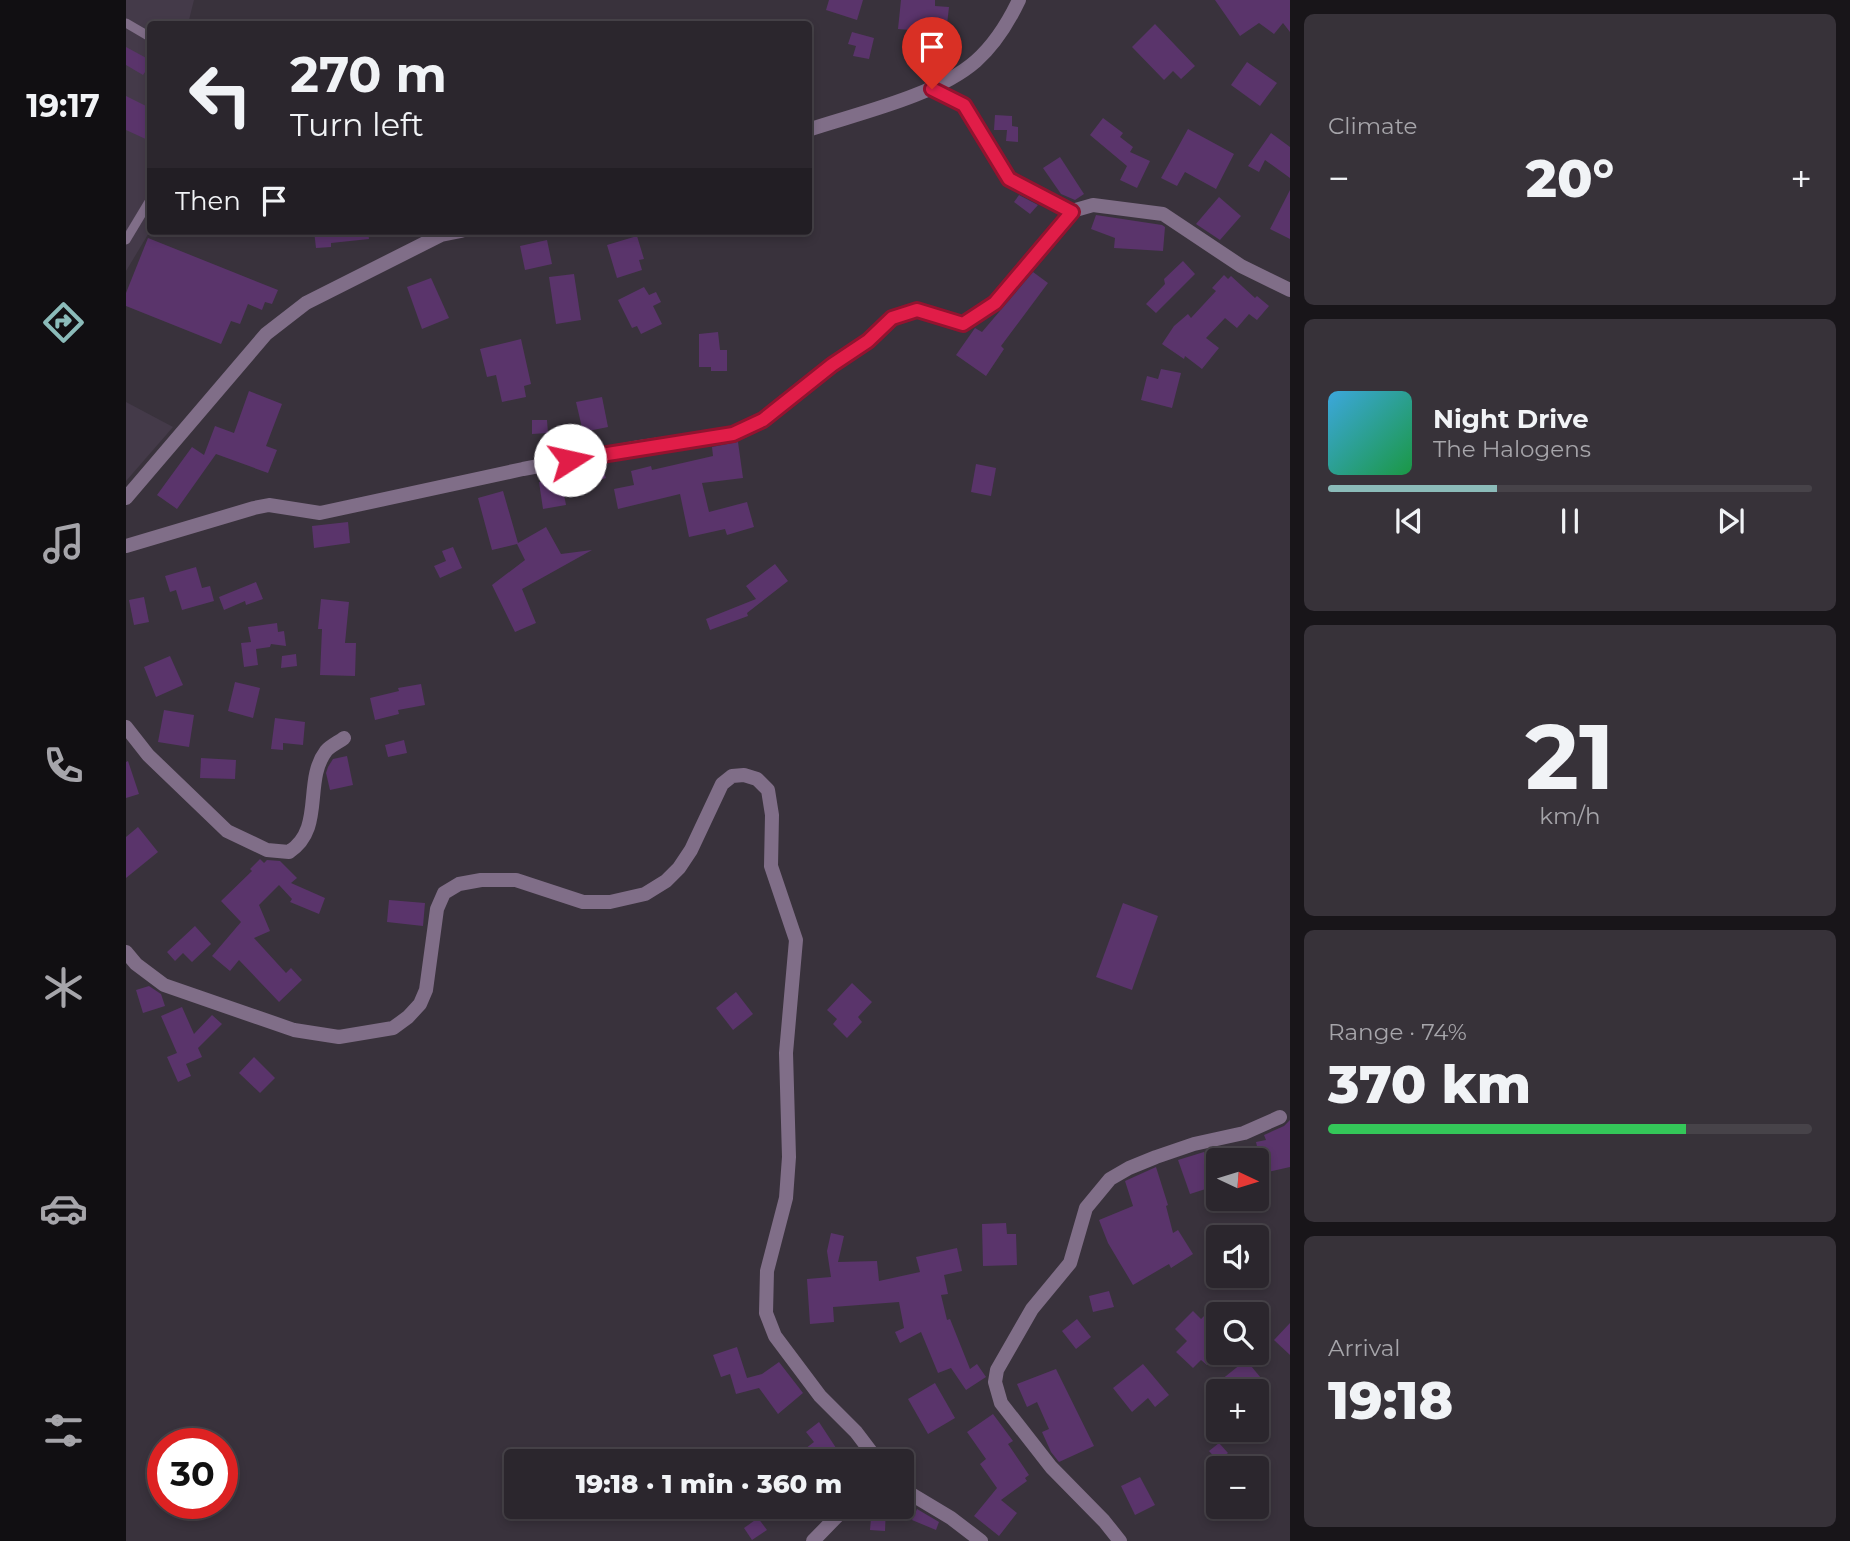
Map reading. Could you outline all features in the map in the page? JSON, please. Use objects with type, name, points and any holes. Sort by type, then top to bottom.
[{"type":"street","points":[[812,129],[932,89],[976,61],[1009,21],[1019,0]]},
{"type":"street","points":[[932,89],[964,105],[1009,179],[1072,212]]},
{"type":"street","points":[[126,546],[269,505],[320,513],[523,469],[640,447],[733,434],[763,420],[832,365],[868,341],[892,318],[917,310],[963,324],[995,303],[1072,212],[1093,205],[1163,214],[1241,267],[1290,290]]},
{"type":"street","points":[[126,498],[266,334],[306,303],[441,235]]},
{"type":"street","points":[[126,727],[148,755],[227,831],[267,850],[289,852],[301,845],[308,829],[319,767],[327,750],[344,738]]},
{"type":"street","points":[[126,952],[136,964],[164,985],[294,1030],[339,1037],[393,1028],[414,1011],[426,990],[435,918],[444,894],[459,884],[481,880],[516,880],[583,902],[610,902],[645,894],[680,868],[722,784],[732,776],[744,775],[757,779],[768,790],[772,816],[771,866],[796,940],[786,1053],[789,1157],[786,1199],[767,1271],[766,1313],[775,1336],[820,1396],[869,1449]]},
{"type":"street","points":[[1120,1541],[1051,1467],[1001,1403],[995,1382],[997,1370],[1026,1319],[1070,1264],[1086,1208],[1110,1179],[1156,1157],[1194,1144],[1244,1133],[1280,1117]]},
{"type":"street","points":[[914,1496],[951,1518],[981,1541]]},
{"type":"street","points":[[813,1541],[834,1519]]},
{"type":"lane","points":[[126,23],[147,35]]},
{"type":"lane","points":[[126,240],[147,205]]},
{"type":"shaded area","points":[[126,0],[194,0],[189,21],[147,21],[148,235],[126,271]]},
{"type":"shaded area","points":[[126,402],[173,427],[126,481]]},
{"type":"building","points":[[829,0],[863,0],[857,20],[826,10]]},
{"type":"building","points":[[901,0],[935,0],[935,6],[949,7],[946,33],[898,29]]},
{"type":"building","points":[[1215,0],[1290,0],[1290,32],[1283,23],[1274,34],[1259,23],[1240,36]]},
{"type":"building","points":[[1155,24],[1195,66],[1181,79],[1173,71],[1164,80],[1132,47]]},
{"type":"building","points":[[852,32],[874,38],[869,59],[853,56],[856,46],[848,44]]},
{"type":"building","points":[[126,47],[147,58],[147,73],[143,75],[126,65]]},
{"type":"building","points":[[1247,62],[1277,83],[1260,106],[1231,85]]},
{"type":"building","points":[[126,96],[147,106],[147,140],[126,130]]},
{"type":"building","points":[[995,115],[1012,116],[1012,126],[1018,127],[1018,142],[1006,141],[1007,130],[994,130]]},
{"type":"building","points":[[1103,118],[1123,133],[1120,137],[1133,147],[1130,152],[1150,161],[1137,188],[1120,180],[1127,166],[1090,135]]},
{"type":"building","points":[[1188,129],[1234,154],[1216,189],[1185,172],[1177,186],[1161,178]]},
{"type":"building","points":[[1271,133],[1290,147],[1290,178],[1265,160],[1259,172],[1248,166]]},
{"type":"building","points":[[1060,157],[1084,194],[1075,200],[1061,194],[1043,168]]},
{"type":"building","points":[[1290,190],[1290,239],[1270,229]]},
{"type":"building","points":[[1019,195],[1038,205],[1030,214],[1014,202]]},
{"type":"building","points":[[1219,197],[1241,216],[1220,240],[1196,224]]},
{"type":"building","points":[[1096,215],[1162,225],[1165,227],[1163,251],[1114,248],[1115,238],[1091,229]]},
{"type":"building","points":[[314,235],[368,235],[369,239],[331,243],[331,247],[316,248]]},
{"type":"building","points":[[637,236],[644,259],[639,260],[642,270],[617,278],[607,245]]},
{"type":"building","points":[[148,238],[278,290],[272,304],[265,302],[262,310],[248,304],[240,324],[231,321],[221,344],[126,306],[126,293]]},
{"type":"building","points":[[547,240],[552,264],[525,270],[520,246]]},
{"type":"building","points":[[1183,261],[1195,274],[1156,313],[1146,304],[1165,284],[1164,279]]},
{"type":"building","points":[[1033,272],[1048,283],[1001,346],[1004,349],[986,376],[956,355],[975,328],[982,332]]},
{"type":"building","points":[[574,274],[581,320],[556,324],[549,277]]},
{"type":"building","points":[[1224,275],[1228,279],[1231,276],[1255,298],[1257,296],[1269,306],[1257,320],[1249,314],[1237,328],[1225,318],[1206,338],[1219,348],[1202,369],[1162,344],[1174,326],[1188,314],[1191,318],[1216,291],[1212,288]]},
{"type":"building","points":[[431,278],[449,318],[422,329],[407,287]]},
{"type":"building","points":[[644,287],[649,295],[656,292],[661,302],[653,306],[662,324],[641,334],[637,326],[632,328],[618,300]]},
{"type":"building","points":[[718,332],[720,350],[727,350],[727,371],[711,371],[711,367],[699,367],[699,334]]},
{"type":"building","points":[[521,339],[531,384],[524,386],[526,397],[502,402],[496,375],[487,377],[480,349]]},
{"type":"building","points":[[1161,369],[1181,373],[1172,408],[1141,400],[1147,376],[1158,379]]},
{"type":"building","points":[[249,391],[282,404],[266,446],[277,450],[268,473],[216,454],[177,509],[157,495],[192,447],[204,455],[215,426],[234,433]]},
{"type":"building","points":[[602,397],[608,427],[583,432],[576,402]]},
{"type":"building","points":[[532,420],[547,420],[548,433],[532,434]]},
{"type":"building","points":[[738,442],[743,478],[702,483],[709,512],[747,502],[754,527],[727,535],[725,529],[689,537],[680,494],[618,509],[614,489],[634,485],[631,471],[651,466],[652,470],[713,456],[712,447]]},
{"type":"building","points":[[601,464],[606,478],[590,483],[584,467]]},
{"type":"building","points":[[976,464],[996,468],[991,496],[971,492]]},
{"type":"building","points":[[561,479],[566,505],[543,509],[539,482]]},
{"type":"building","points":[[503,491],[518,543],[546,527],[561,554],[592,550],[522,589],[536,623],[515,632],[492,585],[525,560],[517,544],[492,550],[478,498]]},
{"type":"building","points":[[348,522],[350,543],[314,548],[312,526]]},
{"type":"building","points":[[453,547],[462,568],[440,578],[434,566],[446,561],[442,551]]},
{"type":"building","points":[[775,564],[788,581],[747,613],[748,616],[710,630],[706,619],[756,599],[746,586]]},
{"type":"building","points":[[196,567],[202,588],[210,586],[214,601],[182,610],[176,590],[170,592],[165,576]]},
{"type":"building","points":[[256,582],[263,599],[246,605],[245,601],[224,610],[219,597]]},
{"type":"building","points":[[144,597],[149,622],[134,625],[129,600]]},
{"type":"building","points":[[321,599],[349,602],[345,643],[356,643],[355,676],[320,675],[322,629],[318,629]]},
{"type":"building","points":[[277,623],[278,632],[284,631],[286,646],[271,644],[270,647],[256,649],[258,665],[244,667],[241,643],[251,642],[248,627]]},
{"type":"building","points":[[296,654],[297,666],[281,668],[282,656]]},
{"type":"building","points":[[170,656],[183,685],[156,697],[144,667]]},
{"type":"building","points":[[235,682],[260,688],[253,718],[228,711]]},
{"type":"building","points":[[421,684],[425,705],[398,710],[399,714],[375,720],[370,698],[399,691],[398,688]]},
{"type":"building","points":[[164,710],[194,715],[189,747],[158,742]]},
{"type":"building","points":[[275,718],[305,722],[303,745],[283,743],[283,750],[271,749]]},
{"type":"building","points":[[404,740],[407,753],[388,757],[385,745]]},
{"type":"building","points":[[347,756],[353,785],[330,790],[326,773],[328,767],[333,759]]},
{"type":"building","points":[[201,758],[236,760],[235,779],[200,778]]},
{"type":"building","points":[[128,761],[139,794],[126,798],[126,762]]},
{"type":"building","points":[[138,827],[158,852],[126,878],[126,837]]},
{"type":"building","points":[[260,859],[264,863],[267,860],[280,861],[297,878],[291,883],[325,898],[319,914],[290,902],[292,899],[279,885],[259,905],[270,931],[254,938],[286,973],[291,968],[302,980],[279,1002],[239,960],[230,971],[212,956],[241,922],[221,901],[252,871],[250,869]]},
{"type":"building","points":[[389,900],[425,903],[423,926],[387,922]]},
{"type":"building","points":[[1123,903],[1158,916],[1132,990],[1096,977]]},
{"type":"building","points":[[195,926],[211,944],[192,962],[183,953],[175,961],[167,952]]},
{"type":"building","points":[[852,983],[872,1002],[858,1017],[862,1022],[847,1038],[833,1024],[837,1019],[827,1010]]},
{"type":"building","points":[[149,986],[161,994],[165,1006],[143,1013],[136,990]]},
{"type":"building","points":[[736,992],[753,1014],[733,1030],[716,1008]]},
{"type":"building","points":[[182,1007],[194,1034],[212,1015],[222,1024],[198,1048],[202,1057],[186,1064],[191,1076],[178,1082],[167,1057],[177,1053],[161,1016]]},
{"type":"building","points":[[254,1057],[275,1078],[260,1093],[239,1073]]},
{"type":"building","points":[[1290,1120],[1290,1167],[1269,1172],[1269,1148],[1257,1148],[1256,1142],[1266,1140],[1264,1135],[1284,1126]]},
{"type":"building","points":[[1204,1152],[1206,1189],[1190,1194],[1178,1160]]},
{"type":"building","points":[[1156,1167],[1168,1205],[1166,1206],[1173,1233],[1178,1230],[1193,1254],[1171,1268],[1169,1264],[1133,1285],[1108,1243],[1099,1220],[1133,1206],[1125,1181]]},
{"type":"building","points":[[1006,1223],[1007,1234],[1016,1234],[1017,1265],[983,1266],[982,1224]]},
{"type":"building","points":[[831,1233],[844,1236],[838,1262],[877,1261],[879,1281],[920,1272],[916,1257],[957,1248],[962,1271],[944,1275],[948,1294],[941,1295],[947,1320],[950,1319],[970,1369],[977,1364],[986,1377],[966,1390],[951,1368],[938,1373],[921,1332],[900,1343],[895,1332],[904,1328],[899,1302],[833,1307],[834,1322],[810,1324],[807,1279],[831,1277],[827,1251]]},
{"type":"building","points":[[1109,1291],[1114,1307],[1093,1312],[1089,1296]]},
{"type":"building","points":[[1193,1311],[1201,1319],[1206,1314],[1206,1364],[1201,1360],[1193,1368],[1176,1352],[1187,1341],[1175,1329]]},
{"type":"building","points":[[1077,1319],[1091,1337],[1076,1349],[1062,1331]]},
{"type":"building","points":[[1290,1323],[1290,1355],[1274,1340]]},
{"type":"building","points":[[737,1347],[747,1378],[762,1374],[779,1362],[803,1393],[778,1414],[759,1388],[736,1394],[730,1374],[721,1377],[713,1355]]},
{"type":"building","points":[[1143,1364],[1169,1395],[1155,1407],[1148,1398],[1132,1412],[1113,1388]]},
{"type":"building","points":[[1240,1365],[1250,1365],[1261,1378],[1260,1379],[1222,1379]]},
{"type":"building","points":[[1056,1369],[1094,1446],[1059,1462],[1042,1432],[1049,1429],[1037,1402],[1027,1407],[1017,1384]]},
{"type":"building","points":[[935,1383],[955,1418],[928,1434],[908,1399]]},
{"type":"building","points":[[993,1414],[1013,1441],[1008,1444],[1029,1475],[1025,1478],[1027,1481],[1001,1500],[1017,1513],[999,1536],[974,1516],[997,1488],[980,1464],[986,1459],[967,1432]]},
{"type":"building","points":[[819,1422],[837,1449],[805,1449],[814,1442],[806,1432]]},
{"type":"building","points":[[1219,1443],[1228,1453],[1224,1456],[1214,1456],[1209,1451]]},
{"type":"building","points":[[1140,1477],[1155,1505],[1135,1515],[1121,1486]]},
{"type":"building","points":[[917,1509],[939,1522],[936,1530],[912,1520]]},
{"type":"building","points":[[759,1519],[767,1530],[752,1540],[744,1528]]},
{"type":"building","points":[[871,1519],[886,1519],[885,1531],[870,1530]]},
{"type":"route","points":[[570,460],[733,434],[763,420],[832,365],[868,341],[892,318],[917,310],[963,324],[995,303],[1072,212],[1009,179],[964,105],[932,89]]}]
